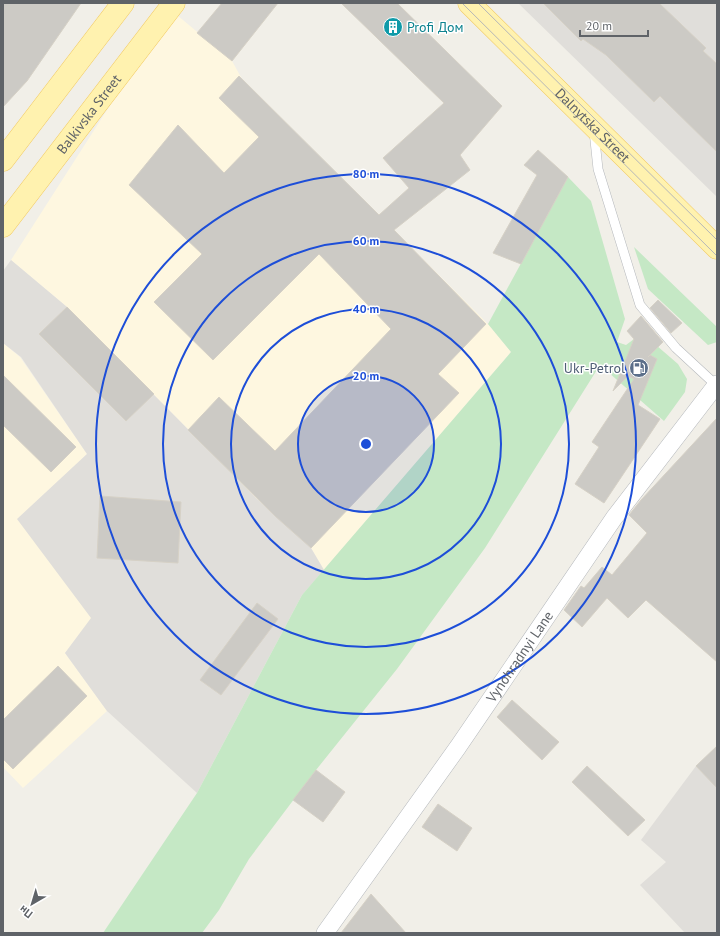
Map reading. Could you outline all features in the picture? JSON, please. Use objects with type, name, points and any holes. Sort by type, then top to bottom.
[{"type":"main road","points":[[3,160],[123,3]]},
{"type":"main road","name":"Balkivska Street","points":[[3,226],[174,3]]},
{"type":"main road","name":"Dalnytska Street","points":[[469,3],[717,248]]},
{"type":"street","name":"Vynohradnyi Lane","points":[[325,933],[454,753],[614,518],[717,385]]},
{"type":"lane","points":[[594,126],[598,169],[640,305],[676,348],[717,385]]},
{"type":"shaded area","points":[[518,3],[717,3],[717,197]]},
{"type":"shaded area","points":[[171,10],[232,61],[242,79],[488,324],[511,352],[324,570],[311,548],[257,499],[67,307],[11,260]]},
{"type":"shaded area","points":[[11,260],[67,307],[257,499],[311,548],[324,570],[302,595],[197,793],[107,711],[65,653],[91,618],[17,519],[87,454],[21,357],[3,343],[3,271]]},
{"type":"shaded area","points":[[3,343],[20,357],[87,454],[18,519],[92,618],[65,653],[107,711],[23,788],[3,767]]},
{"type":"shaded area","points":[[717,746],[717,933],[685,933],[640,885],[666,862],[641,840],[696,766]]},
{"type":"green space","points":[[568,177],[591,201],[625,319],[617,342],[626,345],[642,333],[678,364],[687,379],[685,392],[664,421],[600,365],[485,548],[397,669],[316,770],[249,859],[219,910],[202,933],[103,933],[197,793],[302,595],[511,352],[488,324]]},
{"type":"green space","points":[[634,247],[717,327],[717,342],[708,345],[648,289]]},
{"type":"building","points":[[3,3],[81,3],[27,81],[3,107]]},
{"type":"building","points":[[222,3],[278,3],[232,61],[197,33]]},
{"type":"building","points":[[341,3],[397,3],[502,106],[460,155],[470,170],[394,230],[486,324],[438,374],[459,393],[311,548],[275,516],[188,430],[219,397],[275,451],[391,329],[319,254],[213,360],[154,302],[202,254],[129,185],[178,125],[224,173],[259,137],[219,98],[239,76],[379,215],[409,188],[383,158],[444,103]]},
{"type":"building","points":[[543,3],[659,3],[706,48],[703,51],[717,64],[717,152],[660,96],[654,102],[606,55],[583,39],[581,41]]},
{"type":"building","points":[[538,150],[568,177],[521,264],[493,253],[537,175],[524,165]]},
{"type":"building","points":[[658,300],[682,323],[671,333],[650,308]]},
{"type":"building","points":[[67,307],[154,394],[126,421],[39,334]]},
{"type":"building","points":[[641,316],[663,342],[650,355],[657,359],[638,405],[660,419],[604,503],[575,484],[599,447],[592,442],[634,379],[628,376],[613,391],[634,339],[627,331]]},
{"type":"building","points":[[3,375],[76,447],[51,472],[3,425]]},
{"type":"building","points":[[717,418],[717,662],[646,600],[628,618],[607,598],[582,627],[564,610],[581,586],[584,588],[602,567],[612,575],[647,533],[629,515]]},
{"type":"building","points":[[100,496],[181,502],[178,563],[97,558]]},
{"type":"building","points":[[257,603],[278,619],[221,695],[200,680]]},
{"type":"building","points":[[58,666],[87,696],[13,769],[3,759],[3,720]]},
{"type":"building","points":[[512,700],[559,742],[542,760],[497,717]]},
{"type":"building","points":[[717,746],[717,788],[696,766]]},
{"type":"building","points":[[587,766],[645,820],[628,836],[572,782]]},
{"type":"building","points":[[316,770],[345,792],[323,822],[293,800]]},
{"type":"building","points":[[438,804],[472,828],[457,851],[422,827]]},
{"type":"building","points":[[371,894],[406,933],[341,933]]},
{"type":"tram line","points":[[462,3],[717,256]]},
{"type":"tram line","points":[[478,3],[717,240]]},
{"type":"place","name":"Profi Дом","points":[[393,27]]},
{"type":"place","name":"Ukr-Petrol","points":[[639,368]]}]
